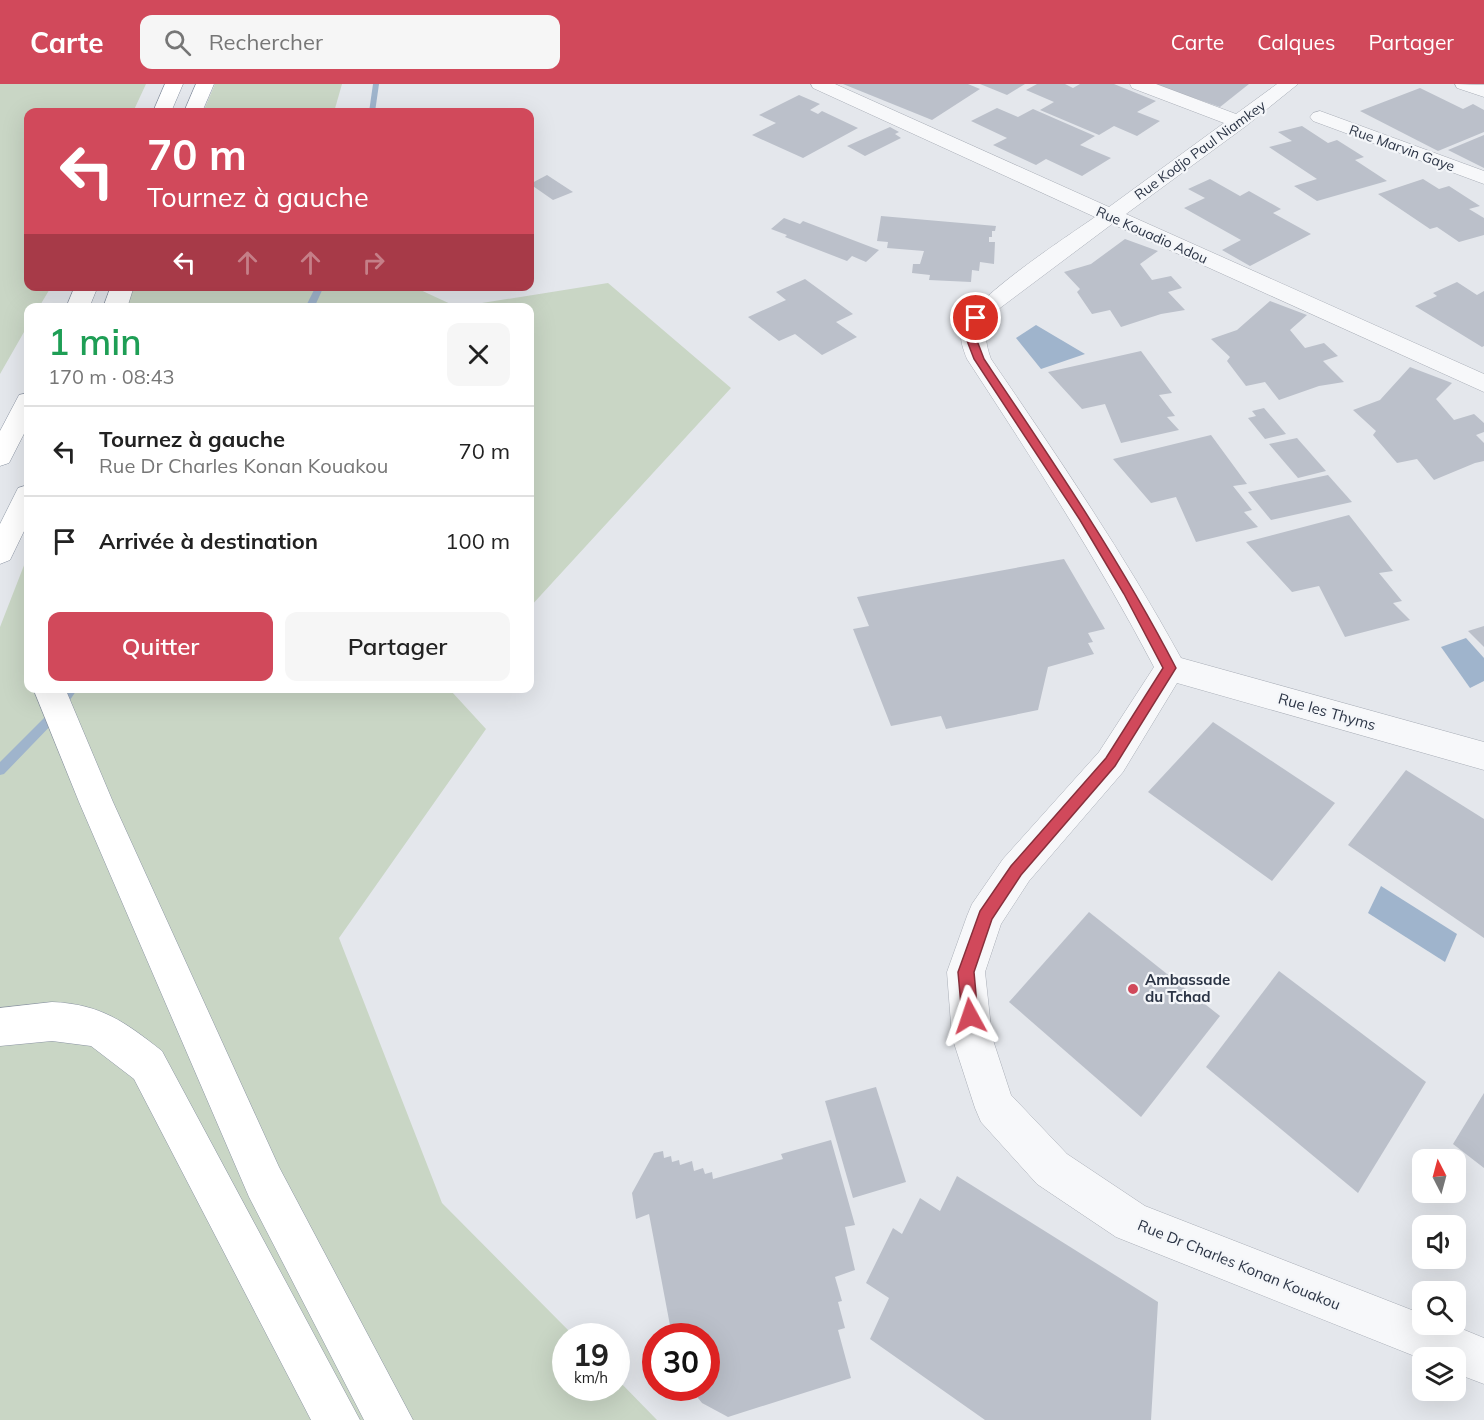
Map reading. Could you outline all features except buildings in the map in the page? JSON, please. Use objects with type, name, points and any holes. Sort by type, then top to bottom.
[{"type":"highway","points":[[164,108],[174,84]]},
{"type":"highway","points":[[196,108],[205,84]]},
{"type":"highway","points":[[0,457],[24,409]]},
{"type":"highway","points":[[0,554],[24,503]]},
{"type":"highway","points":[[51,693],[74,752],[264,1182],[388,1420]]},
{"type":"highway","points":[[0,1027],[62,1022],[102,1030],[148,1065],[336,1420]]},
{"type":"street","name":"Rue Kouadio Adou","points":[[820,84],[1484,384]]},
{"type":"street","points":[[1139,84],[1239,122]]},
{"type":"street","name":"Rue Kodjo Paul Niamkey","points":[[1110,216],[1289,84]]},
{"type":"street","points":[[1464,84],[1484,91]]},
{"type":"street","name":"Rue Marvin Gaye","points":[[1320,117],[1484,178]]},
{"type":"street","points":[[1110,216],[992,303],[976,318],[971,338],[979,359],[1113,563],[1170,668]]},
{"type":"street","name":"Rue les Thyms","points":[[1170,668],[1484,756]]},
{"type":"street","name":"Rue Dr Charles Konan Kouakou","points":[[1170,668],[1111,762],[1016,870],[985,916],[966,972],[972,1037],[995,1108],[1052,1169],[1131,1222],[1484,1361]]},
{"type":"green space","points":[[0,84],[146,84],[135,108],[24,108],[24,291],[49,291],[41,303],[24,303],[24,332],[0,374]]},
{"type":"green space","points":[[215,84],[342,84],[335,108],[205,108]]},
{"type":"green space","points":[[608,283],[731,388],[534,603],[534,303],[482,303]]},
{"type":"green space","points":[[132,291],[423,291],[448,303],[128,303]]},
{"type":"green space","points":[[24,565],[24,693],[453,693],[486,729],[339,938],[442,1203],[561,1323],[552,1323],[552,1401],[630,1401],[630,1392],[657,1420],[0,1420],[0,627]]},
{"type":"water","points":[[1036,325],[1085,354],[1041,369],[1016,338]]},
{"type":"water","points":[[1466,638],[1484,658],[1484,681],[1470,688],[1441,647]]},
{"type":"water","points":[[1381,886],[1457,934],[1445,962],[1368,913]]},
{"type":"waterway","points":[[373,108],[376,84]]},
{"type":"waterway","points":[[312,303],[318,291]]},
{"type":"waterway","points":[[0,770],[54,715],[69,693]]},
{"type":"place","name":"Ambassade du Tchad","points":[[1133,989]]},
{"type":"route","points":[[970,1016],[966,972],[985,916],[1016,870],[1111,762],[1170,668],[1129,591],[1084,517],[979,359],[971,338],[976,318]]}]
